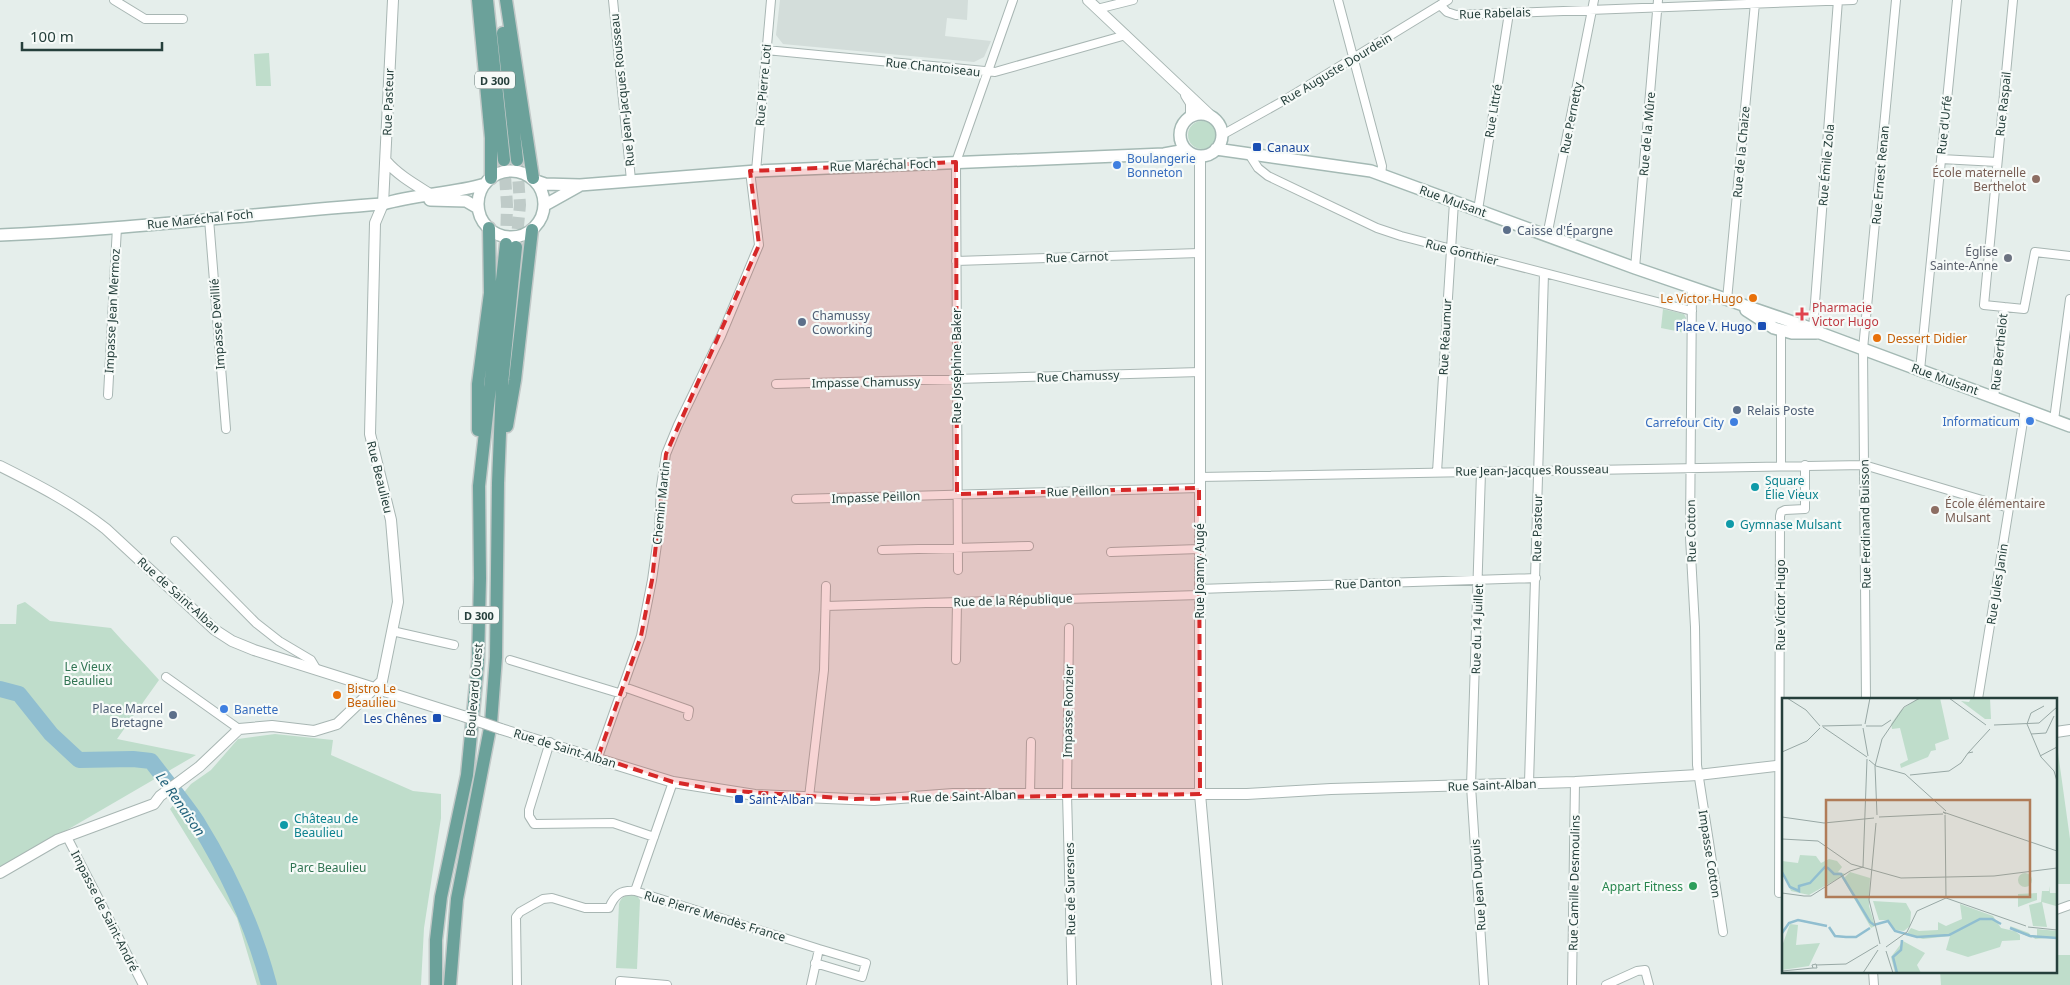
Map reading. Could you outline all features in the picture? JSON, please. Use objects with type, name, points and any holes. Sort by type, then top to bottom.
[{"type":"main road","points":[[478,0],[491,138],[488,181]]},
{"type":"main road","name":"D 300","points":[[487,0],[511,160],[501,0]]},
{"type":"main road","points":[[506,0],[534,180],[544,196],[545,205],[543,215],[532,230],[522,235],[508,237],[496,233],[489,228],[480,215],[478,208],[479,198],[488,181],[498,173],[513,170],[522,172],[534,180]]},
{"type":"main road","points":[[1200,114],[1213,118],[1220,126],[1222,135],[1221,142],[1216,149],[1211,153],[1200,156],[1186,150],[1180,141],[1180,130],[1183,123],[1191,116],[1200,114]]},
{"type":"main road","name":"Rue Mulsant","points":[[1216,149],[1371,171],[1635,268],[1692,287],[1782,325],[1816,331],[2070,426]]},
{"type":"main road","name":"Rue Maréchal Foch","points":[[534,180],[545,184],[580,185],[753,171],[1164,154],[1186,150]]},
{"type":"main road","name":"Rue Maréchal Foch","points":[[0,235],[383,204],[398,199],[467,189],[488,181]]},
{"type":"main road","name":"Rue Maréchal Foch","points":[[545,205],[580,185]]},
{"type":"main road","name":"Rue Maréchal Foch","points":[[398,199],[466,202],[478,208]]},
{"type":"main road","points":[[479,486],[478,384],[490,293],[489,228]]},
{"type":"main road","points":[[498,483],[515,380],[532,230]]},
{"type":"main road","name":"Boulevard Ouest","points":[[436,985],[436,940],[441,897],[467,775],[478,662],[480,578],[479,486],[511,245],[502,384],[498,483],[496,657],[491,723],[457,899],[450,985]]},
{"type":"street","points":[[114,0],[145,19],[183,19]]},
{"type":"street","name":"Rue Pasteur","points":[[383,204],[393,0]]},
{"type":"street","name":"Rue Jean-Jacques Rousseau","points":[[613,0],[631,180]]},
{"type":"street","name":"Rue Pierre Loti","points":[[753,171],[771,0]]},
{"type":"street","name":"Rue Joséphine Baker","points":[[958,570],[956,162],[1013,0]]},
{"type":"street","points":[[1088,0],[1213,118]]},
{"type":"street","points":[[1097,9],[1132,0]]},
{"type":"street","points":[[1338,0],[1382,166],[1381,175]]},
{"type":"street","name":"Rue Auguste Dourdein","points":[[1222,135],[1276,106],[1448,0]]},
{"type":"street","name":"Rue Pernetty","points":[[1547,236],[1594,0]]},
{"type":"street","name":"Rue Émile Zola","points":[[1816,331],[1838,0]]},
{"type":"street","name":"Rue Rabelais","points":[[1440,5],[1447,12],[1456,15],[1593,9],[1658,3],[1853,0]]},
{"type":"street","name":"Rue Ernest Renan","points":[[1863,349],[1896,0]]},
{"type":"street","name":"Rue d'Urfé","points":[[1920,370],[1957,0]]},
{"type":"street","name":"Rue Raspail","points":[[2004,307],[1984,305],[2013,0]]},
{"type":"street","name":"Rue de la Mûre","points":[[1635,268],[1658,3]]},
{"type":"street","name":"Rue de la Chaize","points":[[1726,300],[1755,3]]},
{"type":"street","name":"Rue Littré","points":[[1478,210],[1509,13]]},
{"type":"street","name":"Rue Chantoiseau","points":[[766,50],[995,72],[1126,35]]},
{"type":"street","points":[[1181,88],[1191,102],[1191,116]]},
{"type":"street","name":"Rue Gonthier","points":[[1249,154],[1258,168],[1268,176],[1377,228],[1401,236],[1692,311]]},
{"type":"street","name":"Rue Joanny Augé","points":[[1200,156],[1198,253],[1200,372],[1200,794],[1217,985]]},
{"type":"street","points":[[1941,158],[1997,162]]},
{"type":"street","points":[[386,161],[411,183],[430,194]]},
{"type":"street","name":"Chemin Martin","points":[[598,757],[641,636],[659,530],[661,486],[666,454],[721,336],[759,245],[753,171]]},
{"type":"street","name":"Rue Réaumur","points":[[1437,472],[1454,202]]},
{"type":"street","name":"Rue Beaulieu","points":[[376,688],[382,681],[398,602],[391,520],[370,434],[375,223],[383,204]]},
{"type":"street","name":"Impasse Devillié","points":[[209,219],[226,429]]},
{"type":"street","name":"Impasse Jean Mermoz","points":[[108,395],[117,227]]},
{"type":"street","points":[[2004,307],[2024,309],[2035,252],[2070,256]]},
{"type":"street","name":"Rue Carnot","points":[[956,261],[1198,253]]},
{"type":"street","name":"Rue Pasteur","points":[[1529,783],[1544,273]]},
{"type":"street","name":"Rue Cotton","points":[[1692,287],[1690,537],[1695,627],[1698,775]]},
{"type":"street","points":[[2054,420],[2070,299]]},
{"type":"street","name":"Rue Berthelot","points":[[1994,398],[2004,307]]},
{"type":"street","points":[[1781,466],[1782,325]]},
{"type":"street","name":"Rue Ferdinand Buisson","points":[[1863,349],[1866,698]]},
{"type":"street","name":"Rue Chamussy","points":[[956,380],[1200,372]]},
{"type":"street","name":"Impasse Chamussy","points":[[776,384],[956,380]]},
{"type":"street","name":"Rue Jules Janin","points":[[1978,698],[2025,409]]},
{"type":"street","name":"Rue Jean-Jacques Rousseau","points":[[1199,477],[1864,464],[2009,508]]},
{"type":"street","name":"Rue de Saint-Alban","points":[[0,466],[56,494],[87,514],[106,529],[215,630],[232,641],[254,650],[501,729],[550,742],[673,782],[755,795],[874,800],[953,794],[1200,794]]},
{"type":"street","name":"Rue Victor Hugo","points":[[1782,766],[1780,516],[1784,510],[1805,509],[1804,466]]},
{"type":"street","name":"Rue du 14 Juillet","points":[[1471,786],[1481,472]]},
{"type":"street","name":"Rue Peillon","points":[[957,494],[1199,488]]},
{"type":"street","name":"Impasse Peillon","points":[[796,499],[957,494]]},
{"type":"street","points":[[175,541],[256,623],[279,641],[311,660],[317,670]]},
{"type":"street","points":[[882,550],[1029,546]]},
{"type":"street","points":[[1112,552],[1199,549]]},
{"type":"street","name":"Rue Danton","points":[[1199,592],[1536,578]]},
{"type":"street","points":[[809,797],[824,670],[826,586]]},
{"type":"street","name":"Rue de la République","points":[[826,606],[1199,592]]},
{"type":"street","points":[[956,660],[957,602]]},
{"type":"street","name":"Impasse Ronzier","points":[[1067,794],[1069,628]]},
{"type":"street","points":[[392,631],[454,645]]},
{"type":"street","points":[[510,660],[689,710],[688,716]]},
{"type":"street","points":[[166,677],[239,728],[272,726],[314,731],[337,724],[376,688]]},
{"type":"street","points":[[0,873],[57,840],[154,804],[160,796],[200,766],[239,728]]},
{"type":"street","points":[[550,742],[529,810],[529,816],[534,824],[613,823],[654,837]]},
{"type":"street","points":[[1030,794],[1031,742]]},
{"type":"street","points":[[1779,893],[1782,766]]},
{"type":"street","name":"Rue Saint-Alban","points":[[1200,794],[1247,794],[1331,789],[1575,782],[1698,775],[1782,766]]},
{"type":"street","name":"Impasse Cotton","points":[[1698,775],[1722,932]]},
{"type":"street","name":"Rue Pierre Mendès France","points":[[673,782],[636,891],[866,963],[862,977],[815,964]]},
{"type":"street","name":"Rue Camille Desmoulins","points":[[1572,985],[1575,782]]},
{"type":"street","name":"Rue Jean Dupuis","points":[[1471,786],[1484,985]]},
{"type":"street","name":"Rue de Suresnes","points":[[1067,794],[1072,985]]},
{"type":"street","points":[[0,878],[57,845],[67,837]]},
{"type":"street","name":"Impasse de Saint-André","points":[[67,837],[143,985]]},
{"type":"street","points":[[517,985],[516,917],[520,912],[543,899],[552,898],[585,908],[609,908],[614,898],[620,892],[636,891]]},
{"type":"street","points":[[2058,909],[2070,905]]},
{"type":"street","points":[[811,985],[819,949]]},
{"type":"street","points":[[1606,985],[1637,971],[1645,970],[1649,985]]},
{"type":"street","points":[[1873,972],[1874,985]]},
{"type":"street","points":[[620,985],[620,981],[667,985]]},
{"type":"highlighted area","points":[[956,162],[957,494],[1199,488],[1200,794],[855,799],[718,790],[673,782],[598,757],[641,636],[652,580],[666,454],[759,245],[750,171]]},
{"type":"shaded area","points":[[780,0],[968,0],[967,20],[947,18],[945,36],[991,41],[984,57],[974,62],[783,44],[776,35]]},
{"type":"green space","points":[[269,53],[271,86],[256,86],[254,54]]},
{"type":"green space","points":[[1202,121],[1212,125],[1216,135],[1212,145],[1202,149],[1192,145],[1188,135],[1192,125]]},
{"type":"green space","points":[[1663,309],[1684,314],[1686,318],[1686,333],[1661,328]]},
{"type":"green space","name":"Le Vieux Beaulieu","points":[[25,602],[50,621],[111,628],[159,680],[117,739],[196,755],[0,869],[0,624],[16,624],[17,605]]},
{"type":"green space","name":"Parc Beaulieu","points":[[275,734],[333,740],[331,755],[413,791],[441,794],[441,818],[424,928],[421,985],[257,985],[237,918],[170,809],[191,784],[211,770],[238,739]]},
{"type":"green space","points":[[2058,752],[2070,839],[2070,884],[2058,884]]},
{"type":"green space","points":[[637,896],[640,900],[637,969],[616,968],[619,904],[624,897]]},
{"type":"green space","points":[[2058,955],[2070,955],[2070,985],[1941,985],[1940,972],[2058,972]]},
{"type":"waterway","name":"Le Renaison","points":[[0,689],[19,694],[51,734],[79,760],[133,759],[151,761],[197,822],[219,861],[248,922],[269,985]]},
{"type":"tunnel","points":[[504,160],[507,205],[506,244]]},
{"type":"tunnel","points":[[516,247],[520,205],[517,160]]},
{"type":"place","name":"Canaux","points":[[1257,147]]},
{"type":"place","name":"Boulangerie Bonneton","points":[[1117,165]]},
{"type":"place","name":"École maternelle Berthelot","points":[[2036,179]]},
{"type":"place","name":"Caisse d'Épargne","points":[[1507,230]]},
{"type":"place","name":"Église Sainte-Anne","points":[[2008,258]]},
{"type":"place","name":"Le Victor Hugo","points":[[1753,298]]},
{"type":"place","name":"Pharmacie Victor Hugo","points":[[1802,314]]},
{"type":"place","name":"Chamussy Coworking","points":[[802,322]]},
{"type":"place","name":"Place V. Hugo","points":[[1762,326]]},
{"type":"place","name":"Dessert Didier","points":[[1877,338]]},
{"type":"place","name":"Relais Poste","points":[[1737,410]]},
{"type":"place","name":"Informaticum","points":[[2030,421]]},
{"type":"place","name":"Carrefour City","points":[[1734,422]]},
{"type":"place","name":"Square Élie Vieux","points":[[1755,487]]},
{"type":"place","name":"École élémentaire Mulsant","points":[[1935,510]]},
{"type":"place","name":"Gymnase Mulsant","points":[[1730,524]]},
{"type":"place","name":"Bistro Le Beaulieu","points":[[337,695]]},
{"type":"place","name":"Banette","points":[[224,709]]},
{"type":"place","name":"Place Marcel Bretagne","points":[[173,715]]},
{"type":"place","name":"Les Chênes","points":[[437,718]]},
{"type":"place","name":"Saint-Alban","points":[[739,799]]},
{"type":"place","name":"Château de Beaulieu","points":[[284,825]]},
{"type":"place","name":"Appart Fitness","points":[[1693,886]]}]
